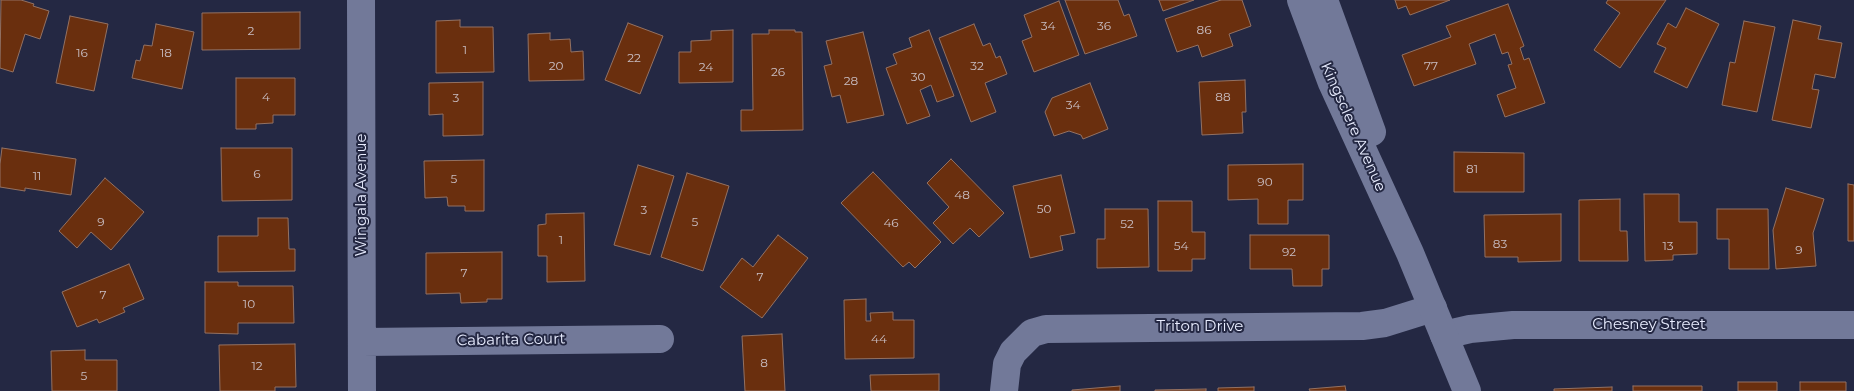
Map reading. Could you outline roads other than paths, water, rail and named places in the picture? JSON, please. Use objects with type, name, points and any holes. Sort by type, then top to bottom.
[{"type":"street","name":"Wingala Avenue","points":[[361,0],[362,391]]},
{"type":"street","name":"Kingsclere Avenue","points":[[1301,0],[1332,83],[1410,253],[1467,391]]},
{"type":"street","name":"Kingsclere Avenue","points":[[1324,0],[1367,116],[1410,253]]},
{"type":"street","name":"Triton Drive","points":[[1004,391],[1007,364],[1013,352],[1032,333],[1046,329],[1362,326],[1385,323],[1433,308]]},
{"type":"street","name":"Chesney Street","points":[[1444,335],[1470,329],[1513,325],[1854,325]]},
{"type":"street","name":"Cabarita Court","points":[[362,342],[660,339]]}]
